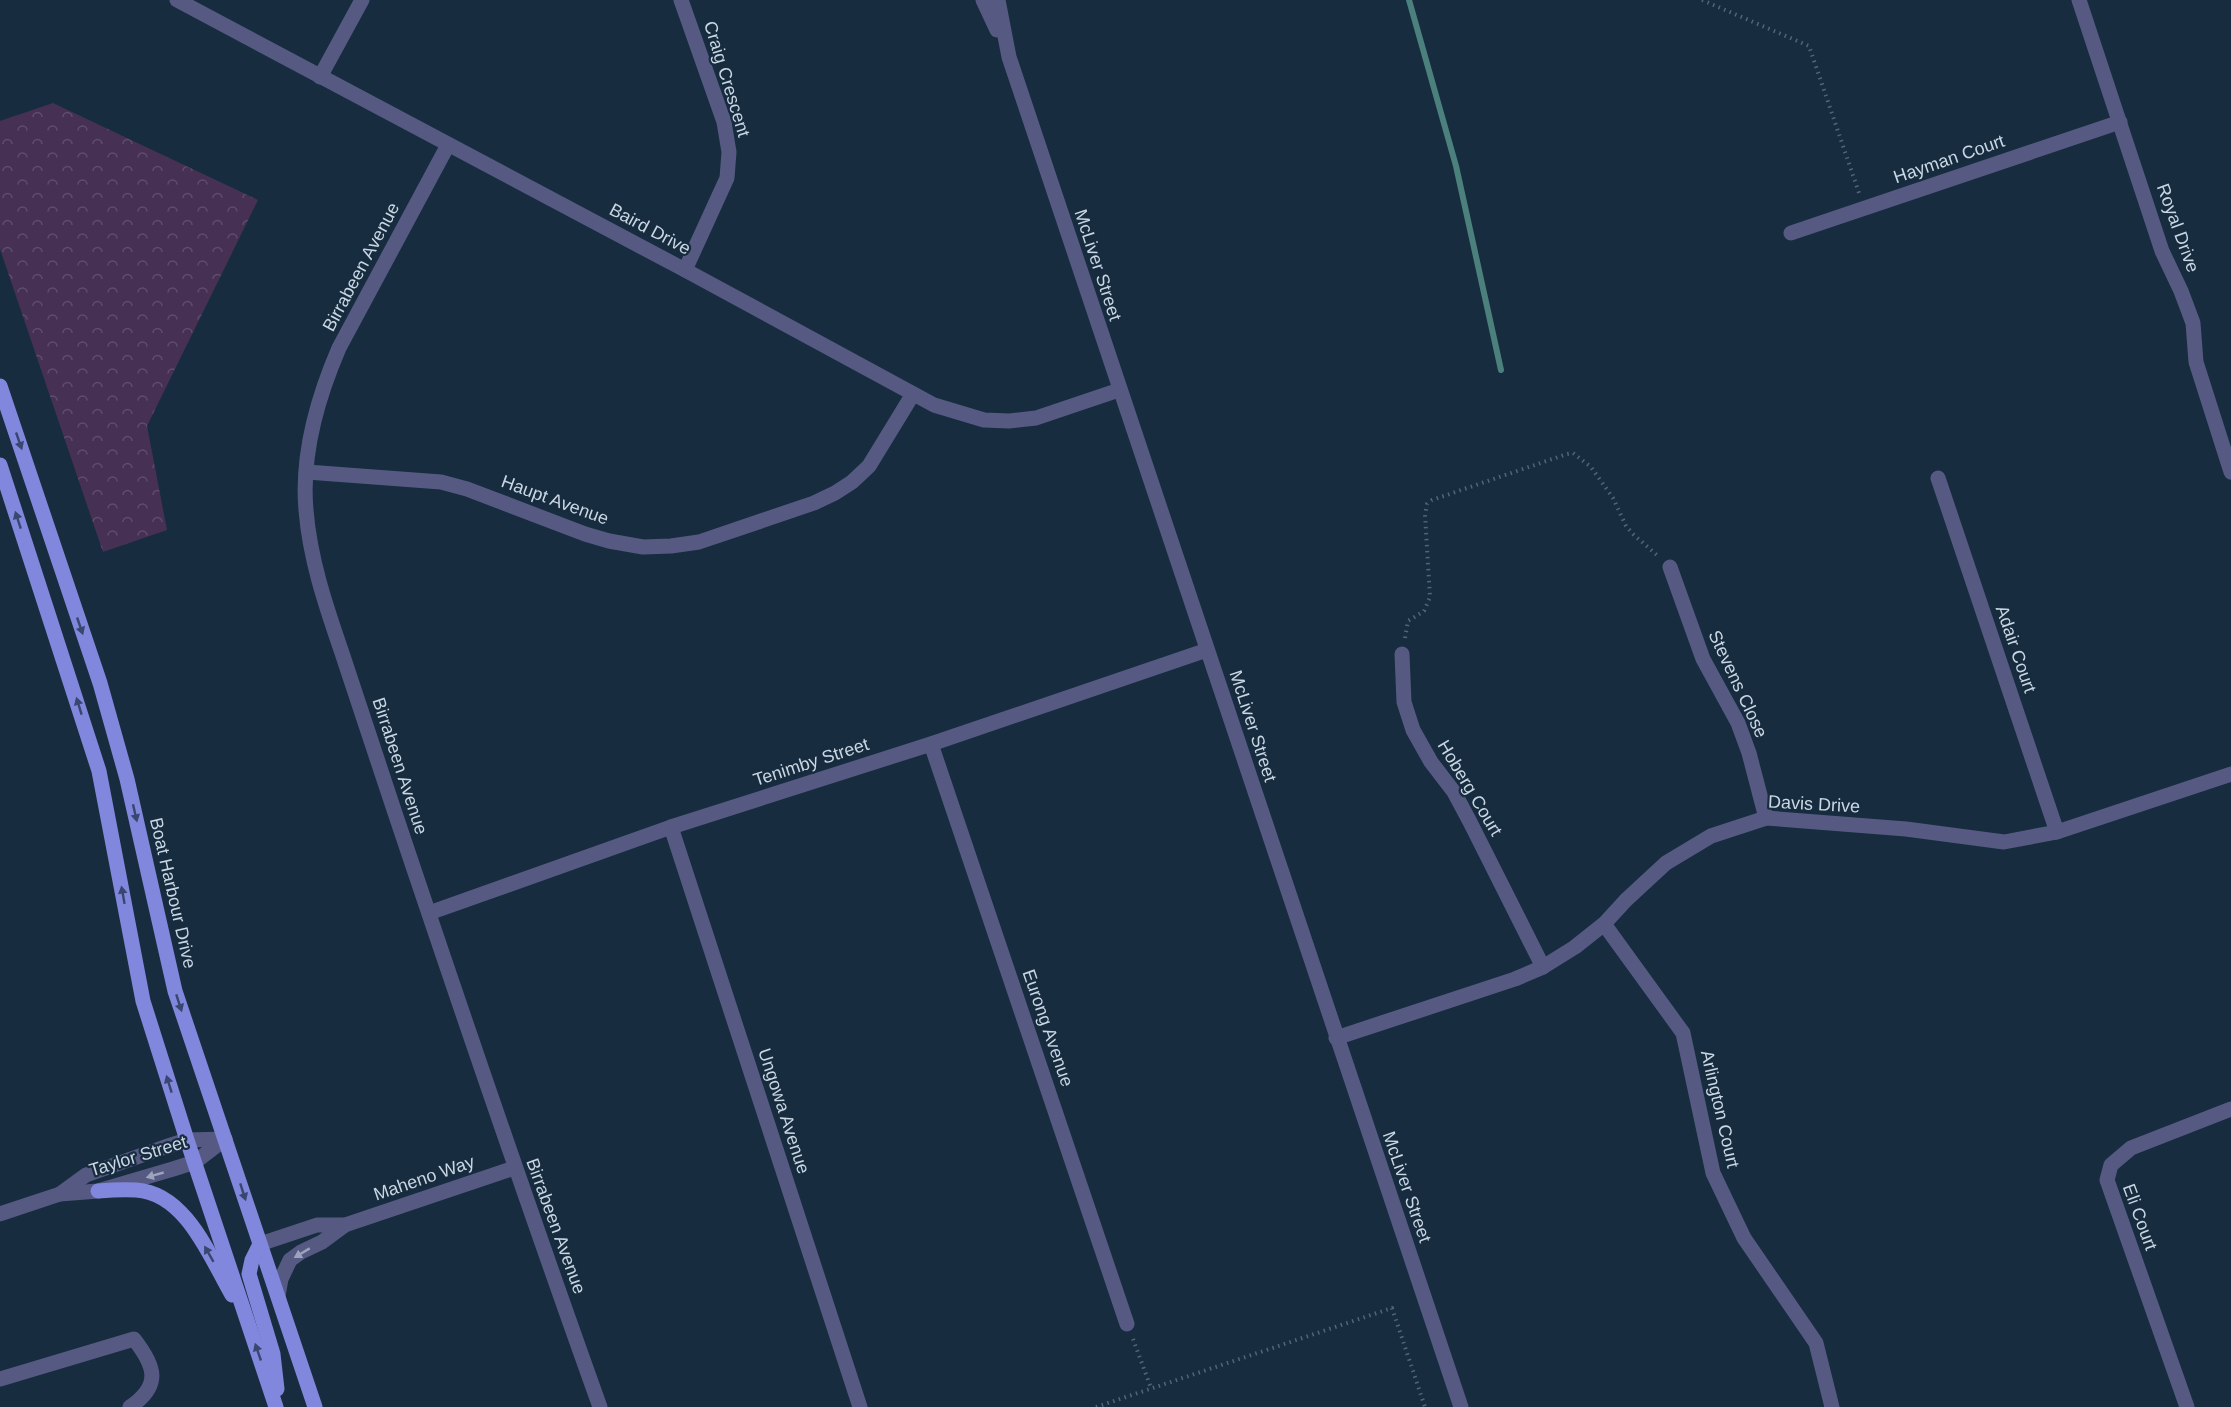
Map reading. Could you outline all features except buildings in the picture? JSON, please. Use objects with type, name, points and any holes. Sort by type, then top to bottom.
[{"type":"main road","name":"Boat Harbour Drive","points":[[0,386],[100,683],[127,779],[175,991],[315,1407]]},
{"type":"main road","points":[[1,470],[99,771],[143,1001],[187,1140],[278,1407]]},
{"type":"main road","points":[[98,1191],[137,1190],[158,1197],[176,1207],[190,1221],[248,1323]]},
{"type":"main road","points":[[260,1244],[252,1260],[249,1274],[273,1354],[278,1407]]},
{"type":"street","name":"Baird Drive","points":[[177,0],[913,394],[958,414],[984,420],[1009,421],[1036,418],[1119,390]]},
{"type":"street","points":[[320,77],[362,0]]},
{"type":"street","name":"Craig Crescent","points":[[681,0],[724,122],[729,152],[727,178],[685,270]]},
{"type":"street","name":"McLiver Street","points":[[983,0],[1009,57],[1335,1038],[1461,1407]]},
{"type":"street","name":"McLiver Street","points":[[998,0],[1009,57]]},
{"type":"street","name":"Royal Drive","points":[[2079,0],[2162,251],[2193,323],[2196,362],[2231,472]]},
{"type":"street","name":"Hayman Court","points":[[1791,233],[2120,122]]},
{"type":"street","name":"Birrabeen Avenue","points":[[448,145],[339,348],[316,408],[307,472],[308,531],[324,599],[514,1168],[600,1407]]},
{"type":"street","name":"Haupt Avenue","points":[[307,472],[441,482],[467,489],[609,541],[643,547],[671,546],[699,542],[814,503],[835,493],[852,482],[869,466],[913,394]]},
{"type":"street","name":"Adair Court","points":[[1938,478],[2057,832]]},
{"type":"street","name":"Stevens Close","points":[[1670,567],[1703,659],[1738,723],[1749,753],[1766,818]]},
{"type":"street","name":"Tenimby Street","points":[[429,913],[671,827],[931,744],[1207,650]]},
{"type":"street","name":"Hoberg Court","points":[[1402,654],[1404,702],[1413,730],[1431,762],[1454,792],[1544,967]]},
{"type":"street","name":"Eurong Avenue","points":[[931,744],[1127,1324]]},
{"type":"street","name":"Davis Drive","points":[[1335,1038],[1515,979],[1544,967],[1575,947],[1604,924],[1666,863],[1712,836],[1766,818],[1906,829],[2004,842],[2057,832],[2231,774]]},
{"type":"street","name":"Ungowa Avenue","points":[[671,827],[860,1407]]},
{"type":"street","name":"Arlington Court","points":[[1604,924],[1683,1033],[1713,1173],[1744,1238],[1816,1343],[1832,1407]]},
{"type":"street","name":"Eli Court","points":[[2187,1407],[2107,1180],[2111,1165],[2131,1148],[2231,1109]]},
{"type":"street","name":"Taylor Street","points":[[60,1194],[86,1175],[187,1140],[225,1139]]},
{"type":"street","name":"Taylor Street","points":[[0,1214],[60,1194],[98,1191],[195,1162],[225,1139]]},
{"type":"street","name":"Maheno Way","points":[[278,1296],[281,1279],[290,1260],[322,1242],[345,1225],[514,1168]]},
{"type":"street","name":"Maheno Way","points":[[260,1244],[317,1225],[345,1225]]},
{"type":"street","points":[[0,1379],[134,1339],[147,1355],[153,1375],[148,1393],[130,1407]]},
{"type":"path","points":[[1702,0],[1809,46],[1864,208]]},
{"type":"path","points":[[1402,654],[1408,621],[1424,611],[1430,597],[1425,515],[1427,504],[1432,500],[1567,454],[1573,453],[1591,467],[1613,498],[1626,526],[1670,567]]},
{"type":"path","points":[[1096,1407],[1392,1308],[1425,1407]]},
{"type":"path","points":[[1127,1324],[1151,1388]]},
{"type":"green space","points":[[53,103],[258,200],[147,426],[167,530],[103,552],[0,249],[0,121]]},
{"type":"waterway","points":[[1409,0],[1456,166],[1501,370]]}]
